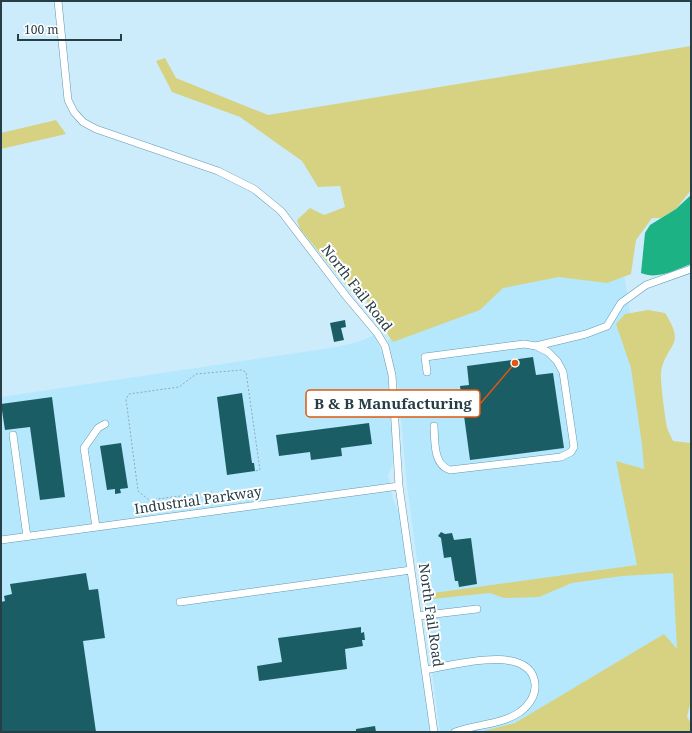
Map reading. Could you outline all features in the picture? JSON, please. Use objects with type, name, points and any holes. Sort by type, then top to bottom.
[{"type":"street","name":"North Fail Road","points":[[58,1],[68,100],[74,112],[84,122],[106,133],[218,171],[254,189],[281,211],[377,334],[384,346],[392,376],[399,486],[434,732]]},
{"type":"street","points":[[536,346],[586,334],[607,326],[621,303],[646,285],[691,269]]},
{"type":"street","points":[[427,372],[425,357],[512,344],[536,346],[552,356],[563,372],[574,447],[571,452],[561,457],[450,470],[444,468],[439,462],[434,426]]},
{"type":"street","points":[[96,527],[84,448],[98,428],[105,424]]},
{"type":"street","points":[[14,435],[27,536]]},
{"type":"street","name":"Industrial Parkway","points":[[1,540],[399,486]]},
{"type":"street","points":[[180,602],[411,570]]},
{"type":"street","points":[[418,616],[476,609]]},
{"type":"street","points":[[425,670],[491,659],[507,659],[519,663],[530,670],[534,680],[534,696],[529,704],[520,712],[502,720],[455,732]]},
{"type":"path","points":[[212,492],[149,500],[138,491],[126,399],[130,394],[179,386],[196,374],[241,370],[246,372],[260,470],[255,471]]},
{"type":"shaded area","points":[[691,46],[691,190],[676,209],[661,218],[652,218],[636,240],[631,274],[607,283],[559,277],[503,288],[480,310],[393,342],[371,311],[366,299],[360,302],[300,229],[297,220],[310,208],[324,215],[345,207],[340,186],[318,187],[302,161],[240,117],[172,92],[156,61],[165,58],[176,78],[268,115]]},
{"type":"shaded area","points":[[56,120],[66,134],[1,149],[1,133]]},
{"type":"shaded area","points":[[691,195],[691,264],[660,275],[647,275],[641,273],[645,233],[650,225],[676,209]]},
{"type":"shaded area","points":[[622,260],[649,441],[691,572],[691,699],[654,732],[440,732],[407,485],[398,386],[388,340],[505,278]]},
{"type":"shaded area","points":[[648,310],[665,313],[674,332],[675,339],[661,372],[667,429],[673,441],[691,443],[691,700],[687,717],[691,723],[691,732],[480,732],[515,723],[664,634],[677,649],[673,573],[622,576],[572,583],[539,597],[504,598],[490,593],[432,599],[433,593],[637,565],[616,461],[644,469],[642,445],[631,368],[616,324],[625,314]]},
{"type":"shaded area","points":[[374,335],[386,362],[389,380],[394,450],[392,466],[388,475],[393,499],[402,519],[430,732],[1,732],[1,397],[337,347],[361,341]]},
{"type":"building","points":[[345,320],[346,327],[341,328],[344,340],[334,342],[330,323]]},
{"type":"building","points":[[533,357],[536,375],[553,373],[564,448],[470,460],[460,386],[469,385],[467,366]]},
{"type":"building","points":[[242,393],[252,463],[254,463],[255,471],[227,475],[217,397]]},
{"type":"building","points":[[52,397],[65,497],[40,500],[30,427],[5,430],[1,404]]},
{"type":"building","points":[[369,423],[372,444],[341,448],[342,456],[311,460],[310,452],[279,456],[276,435]]},
{"type":"building","points":[[121,443],[128,488],[120,489],[121,493],[115,494],[115,489],[107,490],[100,446]]},
{"type":"building","points":[[441,532],[445,534],[452,533],[454,540],[471,538],[477,584],[459,587],[458,581],[455,581],[451,557],[444,558],[441,538],[438,536]]},
{"type":"building","points":[[86,573],[89,590],[98,589],[105,638],[83,641],[96,732],[1,732],[1,602],[5,601],[4,596],[12,594],[10,584]]},
{"type":"building","points":[[361,627],[361,633],[364,632],[365,640],[362,640],[363,646],[345,649],[347,669],[259,681],[257,666],[282,662],[278,638]]},
{"type":"building","points":[[375,726],[376,732],[356,732],[356,729]]},
{"type":"place","name":"B & B Manufacturing","points":[[515,363]]}]
